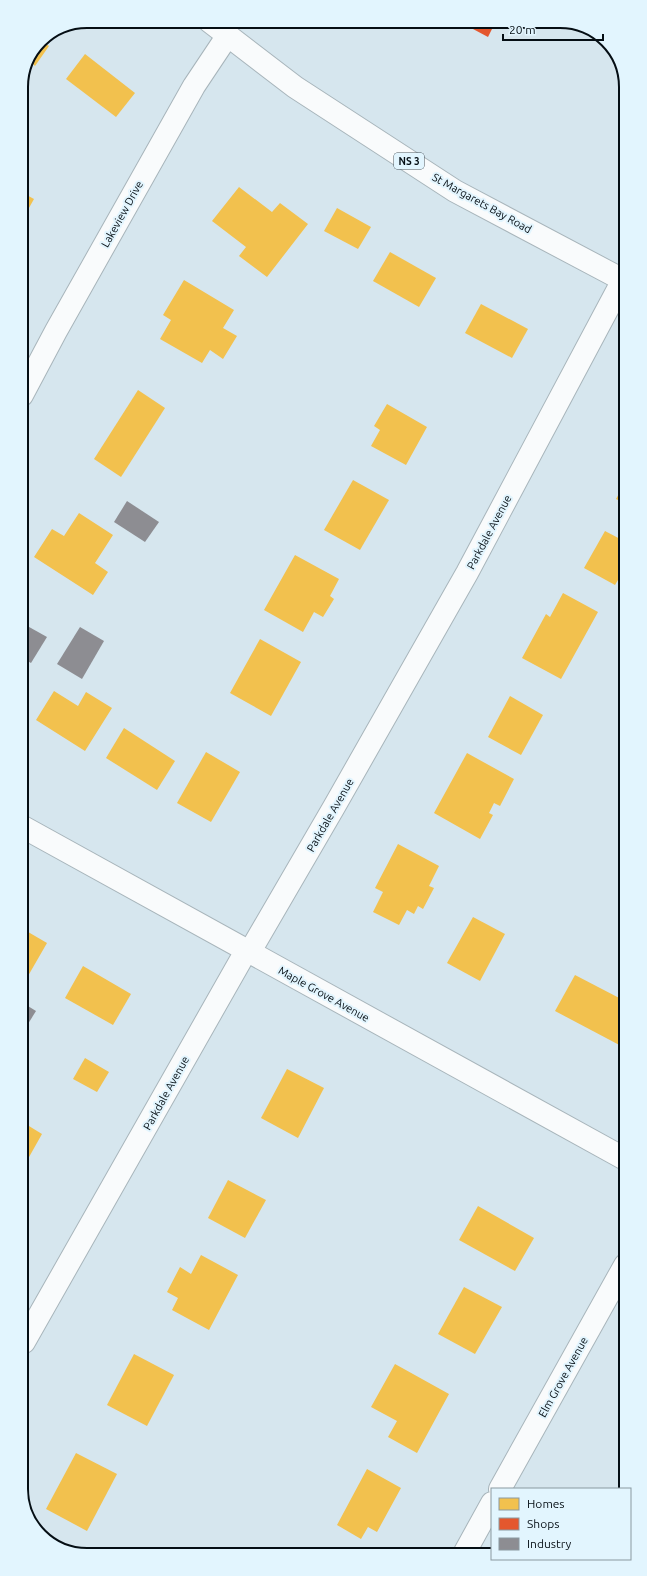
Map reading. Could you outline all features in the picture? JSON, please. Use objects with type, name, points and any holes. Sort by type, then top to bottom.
[{"type":"street","name":"St Margarets Bay Road","points":[[218,28],[295,88],[455,190],[619,278]]},
{"type":"street","name":"Lakeview Drive","points":[[28,384],[56,331],[194,86],[228,35]]},
{"type":"street","name":"Parkdale Avenue","points":[[28,1335],[246,951],[252,948],[467,573],[619,288]]},
{"type":"street","name":"Maple Grove Avenue","points":[[28,830],[619,1156]]},
{"type":"street","name":"Elm Grove Avenue","points":[[501,1488],[619,1276]]},
{"type":"street","points":[[467,1548],[491,1505]]},
{"type":"building: Homes","points":[[47,44],[49,46],[35,66],[33,64],[34,61],[40,51]]},
{"type":"building: Homes","points":[[85,54],[135,93],[116,117],[66,79]]},
{"type":"building: Homes","points":[[239,187],[272,212],[280,203],[308,224],[267,277],[239,256],[246,247],[212,221]]},
{"type":"building: Homes","points":[[28,196],[34,199],[28,210]]},
{"type":"building: Homes","points":[[337,208],[371,227],[358,249],[324,231]]},
{"type":"building: Homes","points":[[390,252],[436,278],[419,307],[373,281]]},
{"type":"building: Homes","points":[[184,280],[234,310],[223,328],[237,336],[223,359],[210,350],[202,363],[160,339],[171,320],[163,315]]},
{"type":"building: Homes","points":[[481,304],[528,329],[512,358],[465,333]]},
{"type":"building: Homes","points":[[138,390],[165,408],[121,477],[94,459]]},
{"type":"building: Homes","points":[[387,404],[427,427],[406,465],[371,446],[380,430],[374,426]]},
{"type":"building: Homes","points":[[353,480],[389,500],[360,550],[324,530]]},
{"type":"building: Homes","points":[[619,494],[619,500],[616,499]]},
{"type":"building: Homes","points":[[79,513],[113,535],[95,563],[108,572],[93,595],[34,557],[52,529],[64,536]]},
{"type":"building: Homes","points":[[605,531],[619,538],[619,578],[615,585],[584,568]]},
{"type":"building: Homes","points":[[295,555],[339,579],[330,596],[334,599],[323,617],[314,612],[303,632],[264,610]]},
{"type":"building: Homes","points":[[563,593],[598,612],[561,679],[522,658],[546,614],[550,617]]},
{"type":"building: Homes","points":[[260,639],[301,662],[271,716],[230,693]]},
{"type":"building: Homes","points":[[54,691],[78,706],[86,692],[112,708],[85,751],[36,720]]},
{"type":"building: Homes","points":[[510,696],[543,715],[521,755],[488,737]]},
{"type":"building: Homes","points":[[124,728],[175,761],[157,790],[106,758]]},
{"type":"building: Homes","points":[[206,752],[240,772],[211,822],[177,803]]},
{"type":"building: Homes","points":[[467,753],[514,779],[500,806],[494,803],[489,813],[493,815],[480,839],[434,813]]},
{"type":"building: Homes","points":[[398,844],[439,866],[429,886],[434,888],[423,909],[418,906],[414,914],[407,910],[399,925],[373,912],[383,892],[375,888]]},
{"type":"building: Homes","points":[[473,917],[505,934],[480,981],[447,963]]},
{"type":"building: Homes","points":[[28,932],[47,943],[28,976]]},
{"type":"building: Homes","points":[[83,966],[131,994],[113,1025],[65,998]]},
{"type":"building: Homes","points":[[575,975],[619,998],[619,1045],[555,1011]]},
{"type":"building: Homes","points":[[85,1058],[109,1072],[97,1092],[73,1079]]},
{"type":"building: Homes","points":[[287,1069],[324,1088],[298,1138],[261,1118]]},
{"type":"building: Homes","points":[[28,1125],[42,1134],[28,1159]]},
{"type":"building: Homes","points":[[228,1180],[266,1200],[245,1238],[208,1218]]},
{"type":"building: Homes","points":[[478,1206],[534,1238],[515,1271],[459,1240]]},
{"type":"building: Homes","points":[[201,1255],[238,1275],[209,1330],[172,1310],[178,1298],[167,1292],[180,1267],[191,1274]]},
{"type":"building: Homes","points":[[464,1287],[502,1307],[475,1354],[438,1334]]},
{"type":"building: Homes","points":[[134,1354],[174,1375],[147,1426],[107,1405]]},
{"type":"building: Homes","points":[[395,1364],[449,1394],[417,1453],[388,1437],[397,1421],[371,1407]]},
{"type":"building: Homes","points":[[76,1453],[117,1474],[87,1531],[46,1509]]},
{"type":"building: Homes","points":[[367,1469],[401,1488],[377,1532],[368,1527],[361,1539],[337,1525]]},
{"type":"building: Shops","points":[[471,28],[492,28],[488,37]]},
{"type":"building: Industry","points":[[127,501],[159,522],[145,542],[114,522]]},
{"type":"building: Industry","points":[[28,626],[47,637],[31,663],[28,661]]},
{"type":"building: Industry","points":[[80,627],[104,641],[82,679],[57,664]]},
{"type":"building: Industry","points":[[28,1006],[36,1011],[28,1024]]}]
